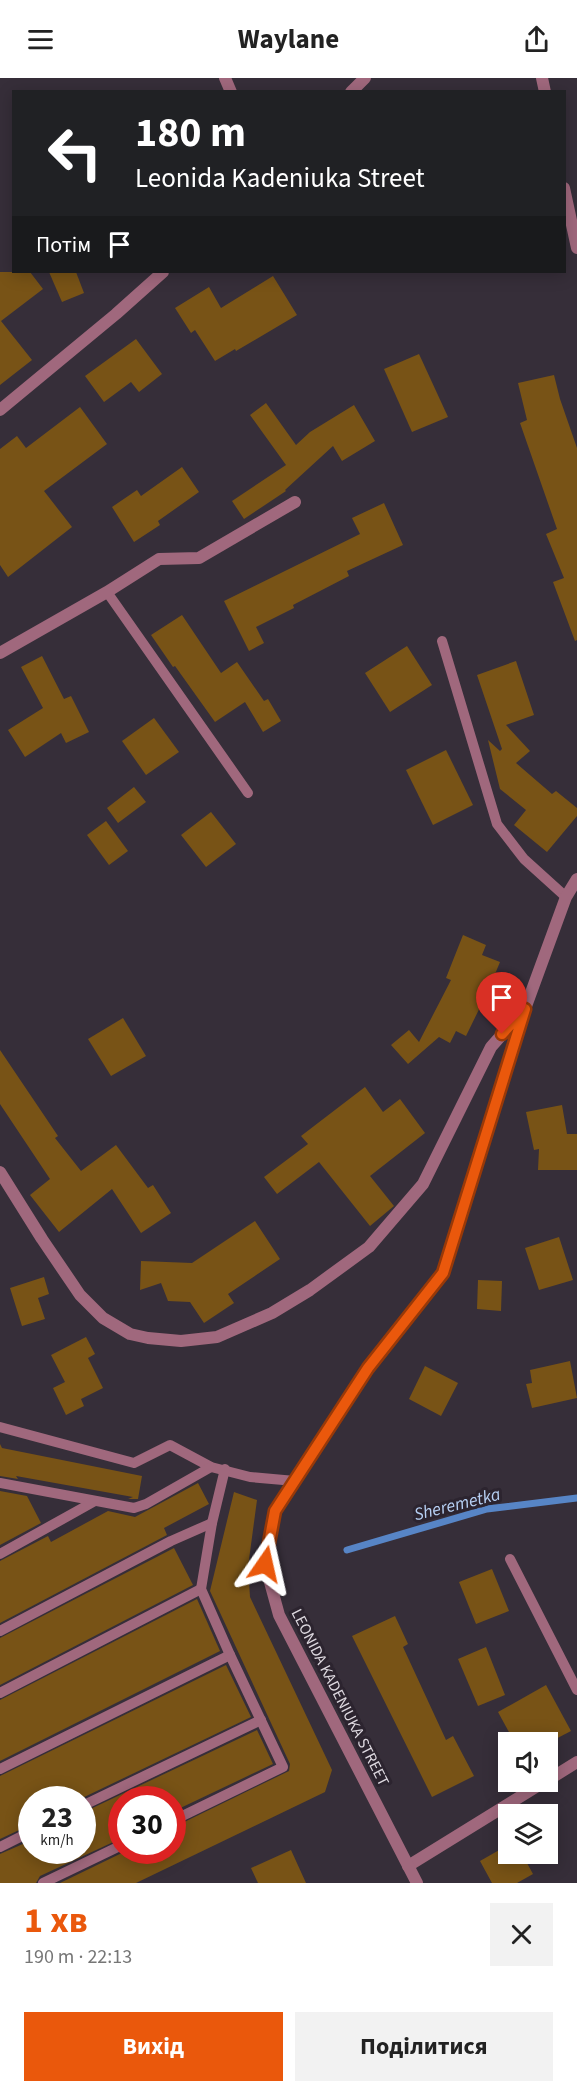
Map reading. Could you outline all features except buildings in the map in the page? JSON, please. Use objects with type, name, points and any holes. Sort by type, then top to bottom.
[{"type":"street","points":[[353,90],[365,78]]},
{"type":"street","points":[[566,197],[577,248]]},
{"type":"street","points":[[0,410],[162,273]]},
{"type":"street","points":[[0,653],[107,592],[159,559],[199,558],[295,502]]},
{"type":"street","name":"LEONIDA KADENIUKA STREET","points":[[417,1883],[279,1615],[265,1564],[275,1511],[368,1368],[443,1273],[525,1009],[566,897],[577,879]]},
{"type":"street","name":"LEONIDA KADENIUKA STREET","points":[[0,1173],[80,1294],[103,1318],[130,1334],[156,1340],[181,1341],[217,1337],[272,1313],[310,1290],[369,1247],[423,1184],[491,1047],[525,1009]]},
{"type":"street","points":[[558,1774],[577,1762]]},
{"type":"street","points":[[408,1866],[528,1792]]},
{"type":"lane","points":[[107,592],[248,793]]},
{"type":"lane","points":[[442,641],[497,824],[524,859],[566,897]]},
{"type":"lane","points":[[0,1427],[134,1463],[170,1445],[211,1467],[250,1477],[295,1481]]},
{"type":"lane","points":[[0,1484],[134,1508],[146,1504],[211,1467]]},
{"type":"lane","points":[[186,1814],[283,1767],[201,1589],[212,1523],[225,1469]]},
{"type":"lane","points":[[0,1554],[95,1501]]},
{"type":"lane","points":[[0,1631],[171,1541],[212,1523]]},
{"type":"lane","points":[[510,1559],[577,1690]]},
{"type":"lane","points":[[0,1693],[201,1589]]},
{"type":"lane","points":[[0,1769],[230,1655]]},
{"type":"lane","points":[[96,1799],[261,1720]]},
{"type":"lane","points":[[0,1846],[18,1838]]},
{"type":"lane","points":[[44,1883],[108,1852]]},
{"type":"waterway","name":"Sheremetka","points":[[347,1550],[487,1509],[577,1498]]},
{"type":"route","points":[[265,1564],[275,1511],[368,1368],[443,1273],[525,1009],[502,1034]]}]
